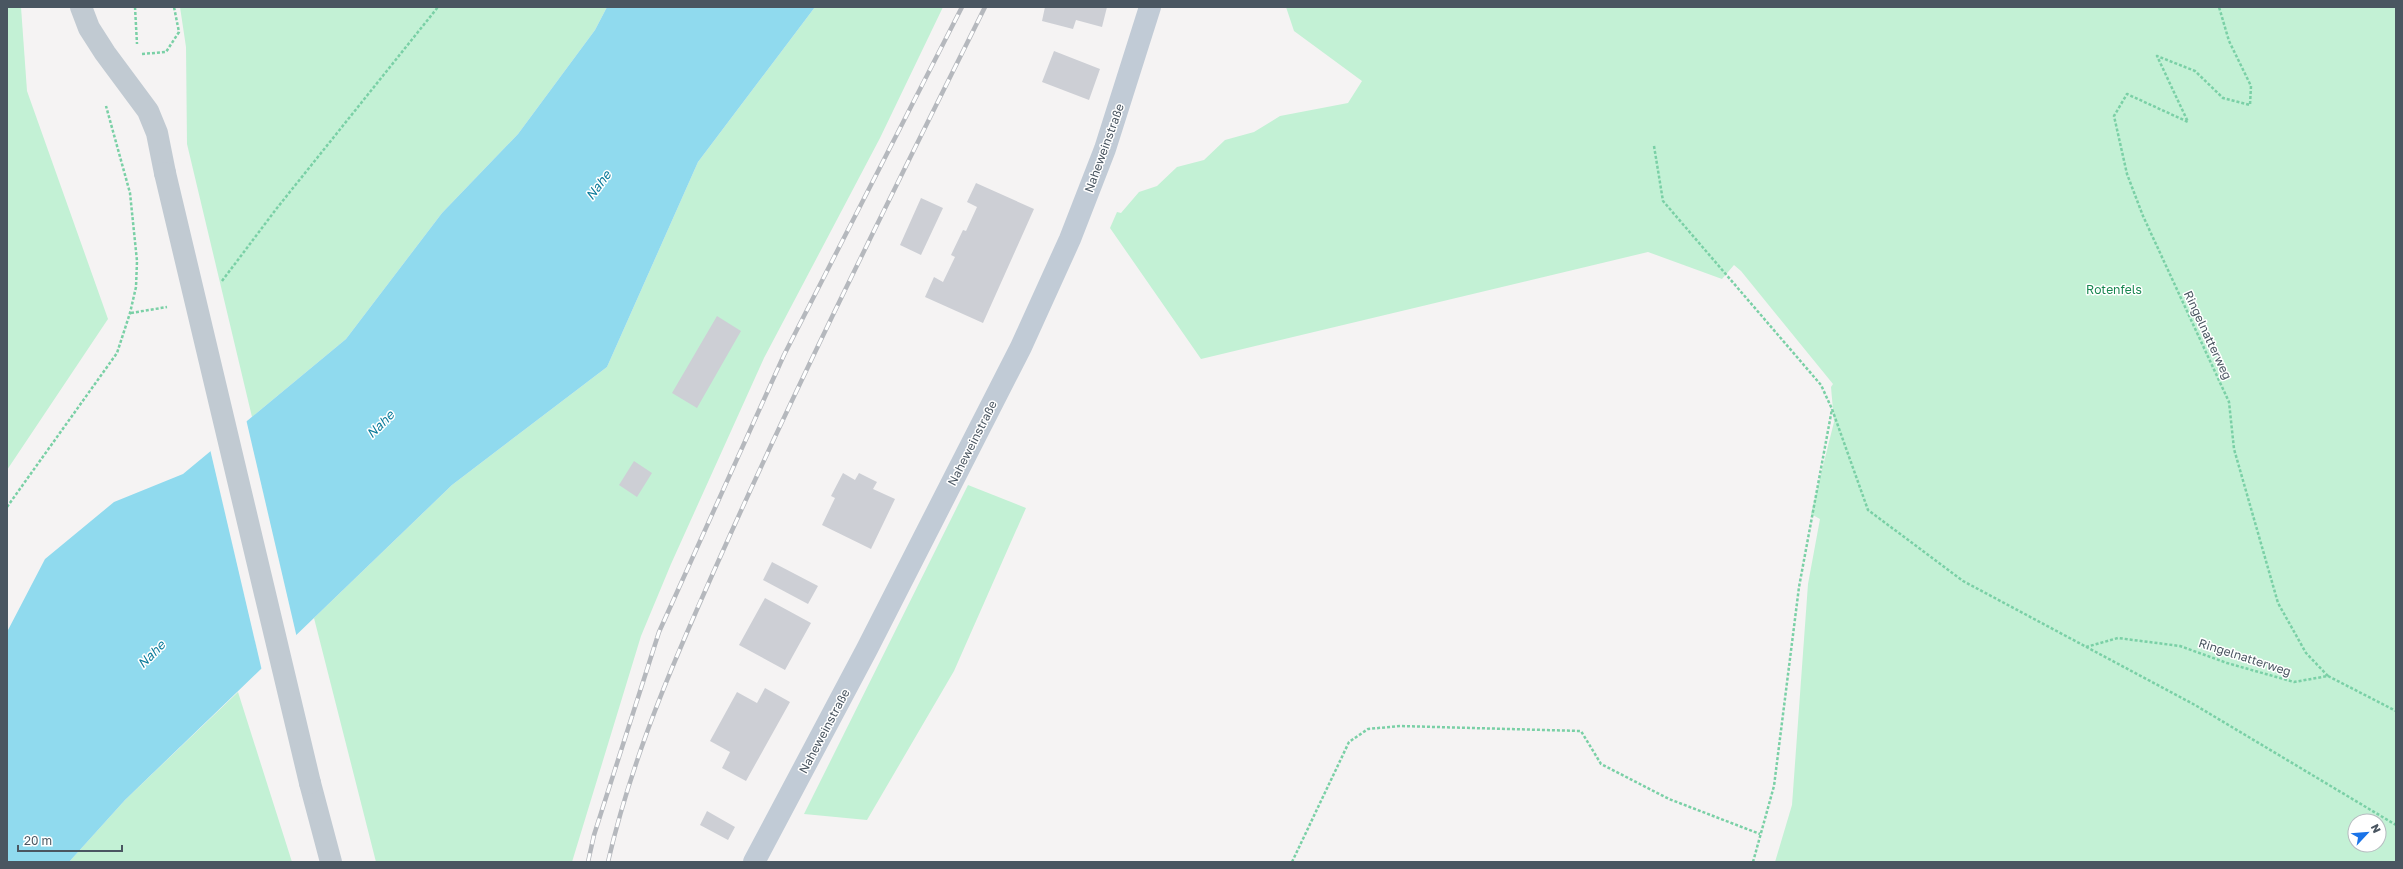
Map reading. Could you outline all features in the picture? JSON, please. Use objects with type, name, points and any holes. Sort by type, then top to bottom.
[{"type":"main road","name":"Naheweinstraße","points":[[754,862],[867,649],[1021,347],[1073,232],[1105,149],[1150,7]]},
{"type":"street","points":[[80,7],[89,28],[102,48],[122,73],[148,111],[157,133],[165,173],[310,783],[331,862]]},
{"type":"path","points":[[134,7],[137,47]]},
{"type":"path","points":[[138,55],[166,52],[179,32],[174,7]]},
{"type":"path","points":[[277,208],[438,7]]},
{"type":"path","name":"Ringelnatterweg","points":[[2219,7],[2228,41],[2252,86],[2250,104],[2223,98],[2195,71],[2157,56],[2188,122],[2127,94],[2114,116],[2127,174],[2143,216],[2229,402],[2234,449],[2278,604],[2306,653],[2328,676]]},
{"type":"path","points":[[7,507],[117,353],[130,313],[136,287],[137,261],[130,193],[103,95],[122,73]]},
{"type":"path","points":[[1654,146],[1663,201],[1821,385],[1832,409],[1868,510],[1963,580],[2195,705],[2396,825]]},
{"type":"path","points":[[1753,862],[1774,786],[1799,587],[1832,409]]},
{"type":"path","name":"Ringelnatterweg","points":[[2086,647],[2118,638],[2180,646],[2227,663],[2294,682],[2328,676]]},
{"type":"path","points":[[2328,676],[2396,711]]},
{"type":"path","points":[[1292,862],[1349,742],[1368,729],[1400,726],[1581,731],[1601,764],[1669,799],[1760,834]]},
{"type":"green space","points":[[7,7],[21,7],[27,91],[108,319],[7,470]]},
{"type":"green space","points":[[180,7],[607,7],[595,30],[518,134],[442,213],[346,339],[252,417],[187,144],[186,47]]},
{"type":"green space","points":[[815,7],[943,7],[880,138],[764,358],[671,564],[641,636],[572,862],[376,862],[314,618],[452,485],[607,367],[698,162]]},
{"type":"green space","name":"Rotenfels","points":[[1286,7],[2396,7],[2396,862],[1775,862],[1792,805],[1808,584],[1820,519],[1811,514],[1834,422],[1831,387],[1833,384],[1741,271],[1734,265],[1722,279],[1648,252],[1201,359],[1110,228],[1117,212],[1121,213],[1139,192],[1157,186],[1177,167],[1204,160],[1225,140],[1254,132],[1280,116],[1348,103],[1362,81],[1294,31]]},
{"type":"green space","points":[[968,485],[1026,508],[954,671],[867,820],[804,814]]},
{"type":"green space","points":[[238,692],[292,862],[69,862],[125,800]]},
{"type":"water","name":"Nahe","points":[[607,7],[815,7],[698,162],[607,367],[452,485],[125,800],[69,862],[7,862],[7,632],[45,559],[114,502],[183,474],[346,339],[442,213],[518,134],[595,30]]},
{"type":"pier","points":[[246,419],[297,638],[262,671],[210,449]]},
{"type":"building","points":[[1045,7],[1107,7],[1102,27],[1076,20],[1073,29],[1042,21]]},
{"type":"building","points":[[1054,51],[1100,69],[1089,100],[1042,82]]},
{"type":"building","points":[[976,183],[1034,209],[983,323],[925,297],[934,277],[943,282],[955,257],[951,255],[963,230],[966,231],[977,207],[967,202]]},
{"type":"building","points":[[921,198],[943,208],[921,255],[900,245]]},
{"type":"building","points":[[717,316],[741,331],[697,408],[672,393]]},
{"type":"building","points":[[634,461],[652,473],[637,497],[619,485]]},
{"type":"building","points":[[843,473],[855,480],[859,473],[877,482],[873,489],[895,499],[871,549],[822,525],[835,498],[831,496]]},
{"type":"building","points":[[772,562],[818,586],[808,604],[763,580]]},
{"type":"building","points":[[765,598],[811,623],[785,670],[739,645]]},
{"type":"building","points":[[765,688],[790,702],[746,781],[722,768],[730,752],[710,741],[737,692],[757,703]]},
{"type":"building","points":[[707,811],[735,827],[728,840],[700,825]]},
{"type":"railway","points":[[588,862],[594,835],[659,632],[784,355],[962,7]]},
{"type":"railway","points":[[608,862],[619,818],[647,732],[698,606],[826,329],[985,7]]}]
